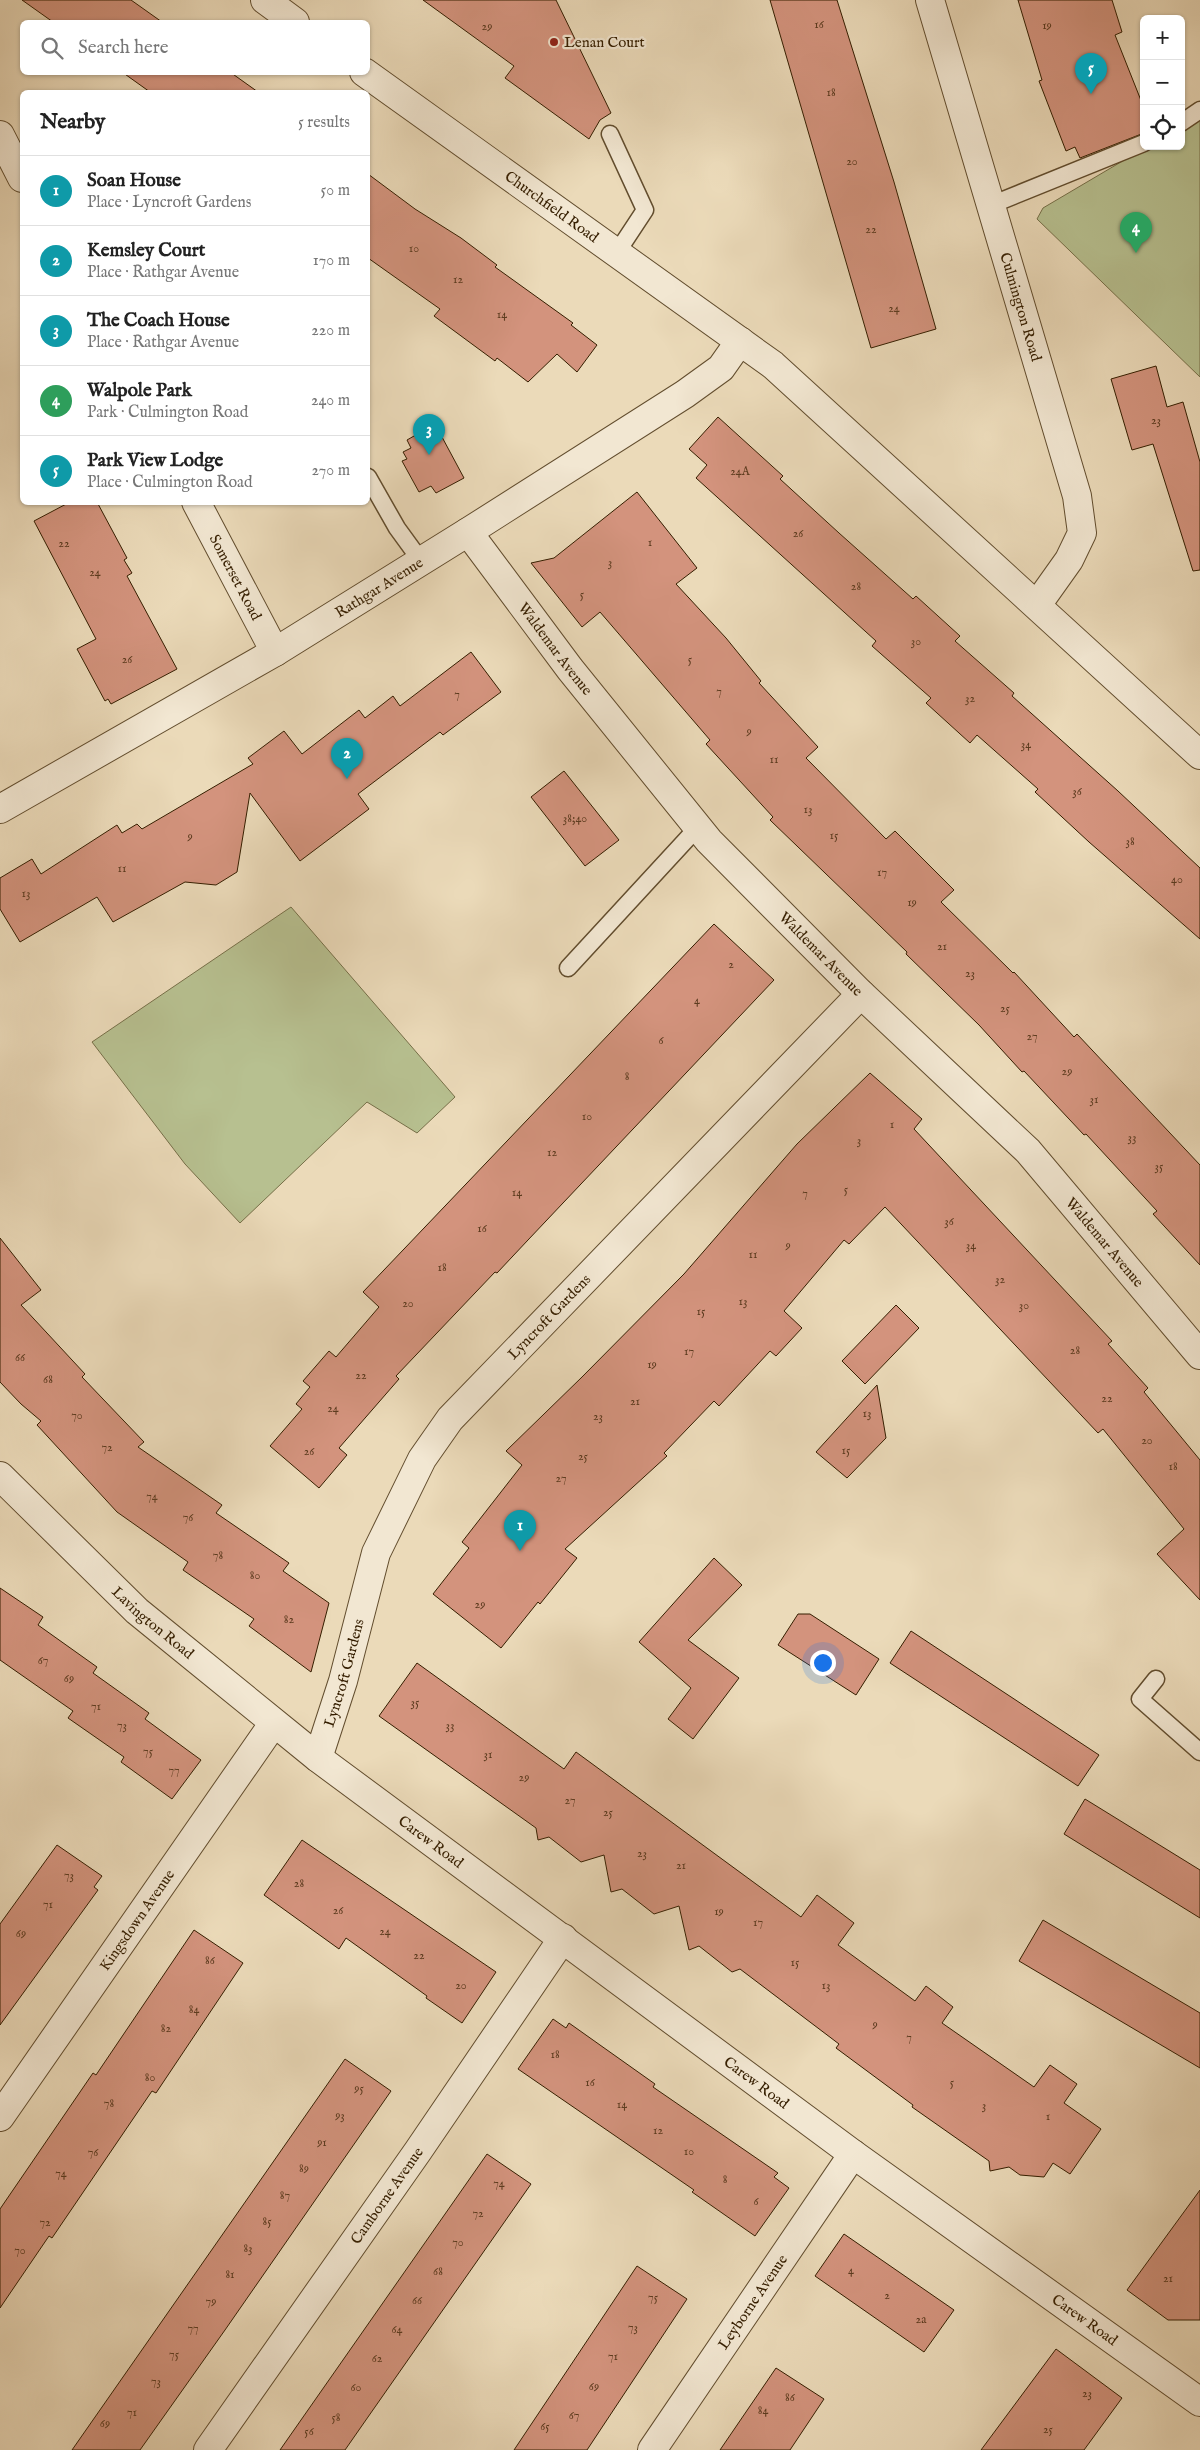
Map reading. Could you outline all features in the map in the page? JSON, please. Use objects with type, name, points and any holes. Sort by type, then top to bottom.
[{"type":"street","points":[[264,0],[292,20]]},
{"type":"street","name":"Culmington Road","points":[[930,0],[1077,496],[1082,533],[1069,560],[1037,605]]},
{"type":"street","name":"Churchfield Road","points":[[368,75],[740,341]]},
{"type":"street","points":[[0,136],[20,174]]},
{"type":"street","points":[[740,341],[780,371],[1200,755]]},
{"type":"street","name":"Rathgar Avenue","points":[[0,809],[275,652],[468,532],[686,394],[721,368],[740,341]]},
{"type":"street","name":"Somerset Road","points":[[198,505],[275,652]]},
{"type":"street","name":"Waldemar Avenue","points":[[468,532],[570,669],[709,841],[861,994],[1028,1150],[1200,1355]]},
{"type":"street","name":"Lyncroft Gardens","points":[[318,1758],[343,1681],[376,1553],[422,1459],[450,1419],[861,994]]},
{"type":"street","name":"Lavington Road","points":[[0,1476],[137,1611],[273,1724],[318,1758]]},
{"type":"street","name":"Kingsdown Avenue","points":[[0,2117],[273,1724]]},
{"type":"street","name":"Carew Road","points":[[318,1758],[564,1938],[853,2154],[1200,2402]]},
{"type":"street","name":"Camborne Avenue","points":[[208,2450],[418,2151],[564,1938]]},
{"type":"street","name":"Leyborne Avenue","points":[[652,2450],[853,2154]]},
{"type":"lane","points":[[1185,120],[1200,110]]},
{"type":"lane","points":[[610,134],[645,210],[616,254]]},
{"type":"lane","points":[[991,205],[1140,145]]},
{"type":"lane","points":[[370,481],[396,528],[422,561]]},
{"type":"lane","points":[[568,968],[698,827]]},
{"type":"lane","points":[[1156,1679],[1140,1699],[1200,1752]]},
{"type":"green space","points":[[1200,116],[1200,377],[1037,219],[1043,208],[1141,150],[1185,150],[1185,125]]},
{"type":"green space","points":[[291,907],[455,1097],[417,1133],[367,1102],[240,1223],[185,1164],[92,1042]]},
{"type":"building","points":[[22,0],[131,0],[159,20],[50,20]]},
{"type":"building","points":[[423,0],[556,0],[611,113],[600,120],[589,139],[505,78],[514,66]]},
{"type":"building","points":[[770,0],[837,0],[894,182],[936,329],[871,348]]},
{"type":"building","points":[[1018,0],[1112,0],[1122,32],[1115,35],[1140,98],[1140,135],[1080,158],[1075,147],[1066,151],[1039,81],[1042,80]]},
{"type":"building","points":[[126,75],[234,75],[255,90],[147,90]]},
{"type":"building","points":[[370,175],[415,209],[461,238],[497,265],[495,267],[573,323],[571,325],[597,345],[577,372],[557,354],[528,382],[497,358],[495,361],[434,316],[440,309],[370,259]]},
{"type":"building","points":[[1156,366],[1167,407],[1183,402],[1200,462],[1200,570],[1193,571],[1153,444],[1132,450],[1111,379]]},
{"type":"building","points":[[718,417],[783,476],[780,479],[839,533],[913,599],[916,596],[960,636],[955,641],[1014,693],[1012,696],[1200,868],[1200,939],[1089,842],[1035,792],[1038,789],[977,735],[970,743],[926,703],[931,698],[872,646],[876,641],[696,478],[707,465],[689,449]]},
{"type":"building","points":[[435,424],[464,478],[436,493],[431,486],[419,492],[402,461],[407,459],[403,452],[411,448],[407,440]]},
{"type":"building","points":[[637,492],[697,568],[676,584],[726,638],[761,681],[759,683],[818,747],[806,758],[886,839],[895,831],[954,890],[941,902],[1014,972],[1074,1037],[1077,1034],[1200,1165],[1200,1265],[1153,1214],[1157,1211],[1086,1134],[1084,1135],[1024,1071],[1022,1072],[979,1025],[906,954],[907,952],[770,820],[773,817],[706,744],[710,740],[600,612],[582,627],[531,563],[554,558]]},
{"type":"building","points":[[64,505],[99,505],[127,558],[124,560],[132,573],[127,576],[177,669],[111,704],[108,699],[105,701],[77,649],[96,639],[34,521]]},
{"type":"building","points":[[471,652],[501,692],[443,735],[440,732],[358,794],[369,809],[300,861],[250,793],[237,872],[216,885],[185,882],[113,922],[97,897],[20,942],[0,909],[0,878],[32,859],[41,874],[117,825],[122,833],[137,824],[142,829],[253,764],[248,758],[284,731],[302,754],[359,710],[365,718],[393,696],[400,706]]},
{"type":"building","points":[[564,771],[619,840],[585,866],[531,797]]},
{"type":"building","points":[[714,924],[774,980],[497,1273],[495,1272],[396,1376],[399,1379],[339,1448],[347,1455],[319,1488],[270,1446],[302,1409],[296,1404],[310,1387],[303,1381],[329,1351],[336,1357],[379,1307],[363,1292]]},
{"type":"building","points":[[870,1073],[922,1119],[914,1129],[1112,1341],[1108,1344],[1148,1388],[1144,1392],[1200,1460],[1200,1600],[1157,1554],[1184,1529],[1103,1429],[1098,1433],[885,1207],[849,1244],[844,1240],[784,1311],[802,1328],[776,1356],[770,1351],[719,1406],[714,1401],[664,1453],[667,1456],[565,1549],[577,1558],[501,1648],[433,1594],[469,1548],[462,1542],[522,1465],[506,1451],[684,1274],[797,1144]]},
{"type":"building","points":[[0,1238],[41,1290],[21,1305],[85,1374],[82,1377],[144,1442],[138,1447],[222,1505],[216,1513],[289,1563],[283,1571],[329,1603],[311,1672],[249,1626],[254,1619],[183,1570],[188,1562],[117,1512],[37,1425],[41,1421],[0,1382]]},
{"type":"building","points":[[896,1305],[919,1328],[865,1384],[842,1361]]},
{"type":"building","points":[[877,1385],[886,1438],[847,1478],[816,1452]]},
{"type":"building","points":[[714,1558],[742,1585],[688,1640],[739,1678],[693,1739],[668,1719],[691,1688],[639,1642]]},
{"type":"building","points":[[0,1588],[43,1617],[38,1625],[97,1667],[93,1673],[149,1713],[145,1719],[201,1760],[172,1799],[121,1762],[124,1757],[68,1718],[73,1711],[0,1660]]},
{"type":"building","points":[[798,1614],[810,1614],[879,1659],[856,1695],[778,1645]]},
{"type":"building","points":[[911,1631],[1099,1755],[1078,1786],[890,1663]]},
{"type":"building","points":[[417,1663],[564,1769],[576,1752],[801,1917],[817,1895],[854,1923],[838,1945],[915,2001],[926,1986],[953,2007],[942,2023],[1034,2087],[1050,2065],[1077,2084],[1064,2103],[1101,2129],[1070,2174],[1053,2163],[1044,2177],[1020,2175],[1009,2167],[990,2171],[989,2161],[912,2107],[913,2105],[836,2048],[839,2044],[740,1969],[732,1972],[699,1946],[689,1950],[679,1906],[654,1914],[622,1889],[611,1892],[604,1855],[581,1862],[549,1837],[538,1840],[536,1828],[379,1716]]},
{"type":"building","points":[[1085,1799],[1200,1870],[1200,1918],[1064,1834]]},
{"type":"building","points":[[302,1840],[496,1972],[462,2023],[346,1938],[339,1949],[264,1895]]},
{"type":"building","points":[[57,1845],[102,1876],[94,1887],[98,1890],[0,2025],[0,1924]]},
{"type":"building","points":[[1043,1920],[1200,2013],[1200,2068],[1019,1961]]},
{"type":"building","points":[[194,1930],[243,1963],[156,2093],[152,2091],[52,2238],[49,2236],[0,2308],[0,2209],[93,2073],[96,2075]]},
{"type":"building","points":[[553,2019],[566,2028],[569,2023],[655,2084],[653,2087],[778,2173],[774,2177],[789,2188],[755,2236],[692,2192],[694,2190],[518,2069]]},
{"type":"building","points":[[345,2059],[391,2091],[225,2330],[140,2450],[72,2450]]},
{"type":"building","points":[[487,2154],[531,2184],[345,2450],[280,2450]]},
{"type":"building","points":[[1200,2190],[1200,2320],[1168,2320],[1127,2290]]},
{"type":"building","points":[[844,2234],[954,2310],[924,2352],[815,2276]]},
{"type":"building","points":[[637,2266],[687,2299],[587,2450],[514,2450]]},
{"type":"building","points":[[1056,2349],[1122,2398],[1084,2450],[981,2450]]},
{"type":"building","points":[[776,2368],[824,2399],[790,2450],[720,2450]]},
{"type":"place","name":"Lenan Court","points":[[554,42]]},
{"type":"place","name":"Park View Lodge","points":[[1091,94]]},
{"type":"place","name":"Walpole Park","points":[[1136,253]]},
{"type":"place","name":"The Coach House","points":[[429,455]]},
{"type":"place","name":"Kemsley Court","points":[[347,779]]},
{"type":"place","name":"Soan House","points":[[520,1551]]}]
